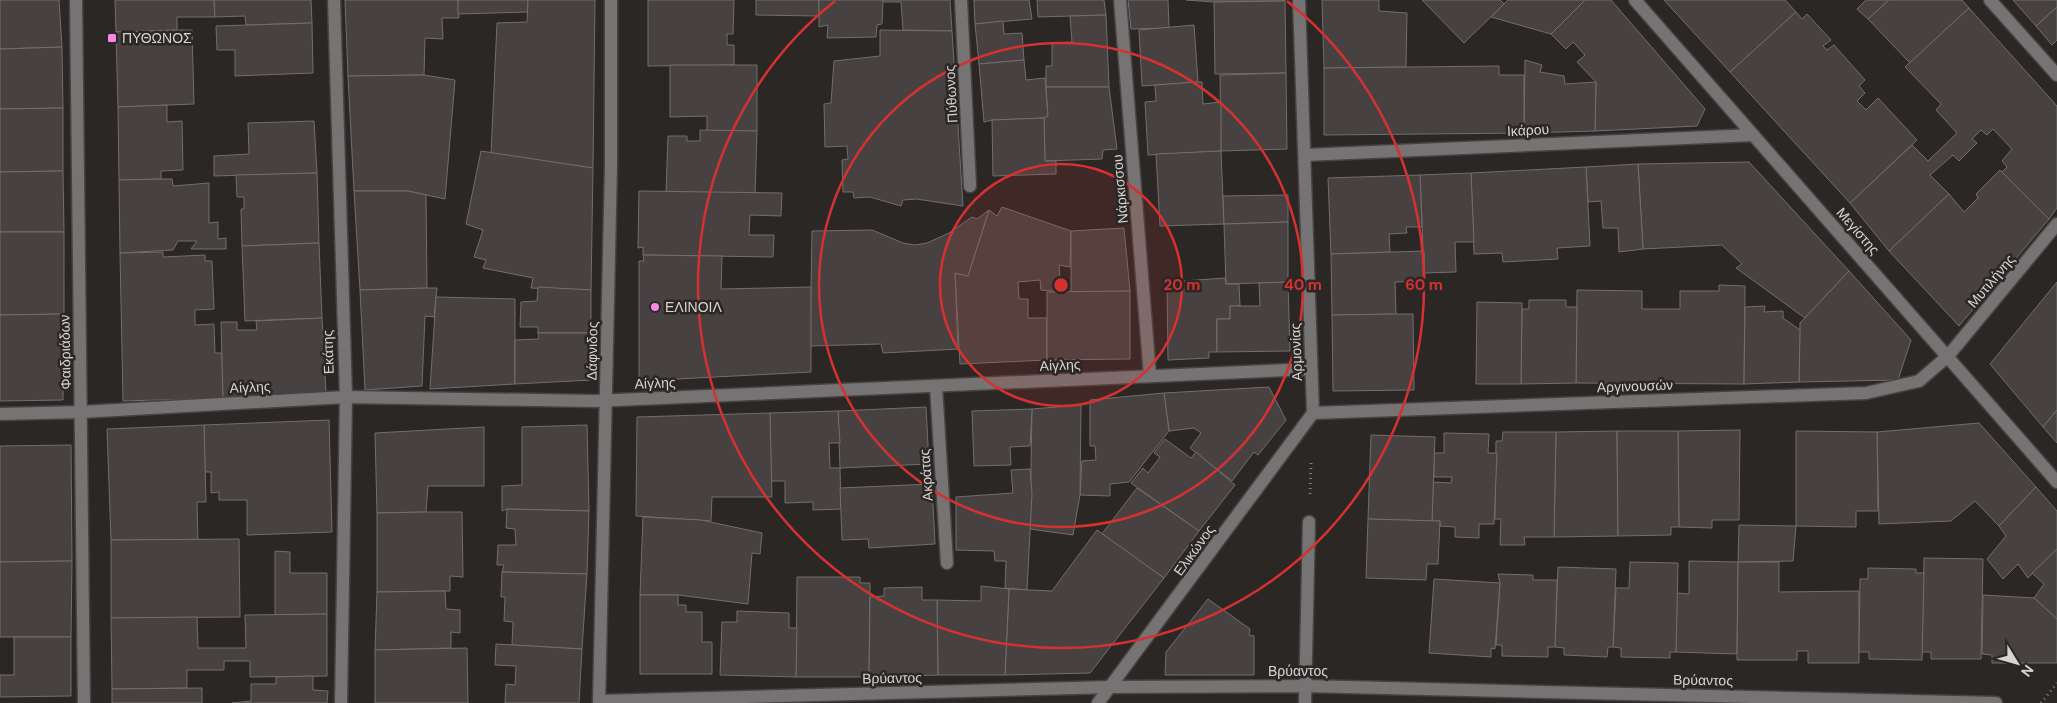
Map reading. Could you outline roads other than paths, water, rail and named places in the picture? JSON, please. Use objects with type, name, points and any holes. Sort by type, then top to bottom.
[{"type":"street","name":"Φαιδριάδων","points":[[76,0],[84,703]]},
{"type":"street","name":"Εκάτης","points":[[334,0],[346,397],[341,703]]},
{"type":"street","name":"Δάφνιδος","points":[[599,702],[612,165],[611,0]]},
{"type":"street","name":"Πύθωνος","points":[[961,0],[970,186]]},
{"type":"street","name":"Νάρκισσου","points":[[1120,0],[1150,376]]},
{"type":"street","name":"Αρμονίας","points":[[1299,0],[1313,413]]},
{"type":"street","name":"Μεγίστης","points":[[1635,0],[2057,482]]},
{"type":"street","points":[[1990,0],[2057,75]]},
{"type":"street","name":"Ικάρου","points":[[1305,155],[1753,135]]},
{"type":"street","name":"Μυτιλήνης","points":[[1948,356],[2057,224]]},
{"type":"street","name":"Αργινουσών","points":[[1313,413],[1866,393],[1919,381],[1948,356]]},
{"type":"street","name":"Αίγλης","points":[[0,414],[80,412],[346,397],[606,400],[1311,369]]},
{"type":"street","name":"Ακράτας","points":[[936,386],[947,563]]},
{"type":"street","name":"Ελικώνος","points":[[1098,703],[1112,688],[1313,413]]},
{"type":"street","points":[[1305,703],[1309,522]]},
{"type":"street","name":"Βρύαντος","points":[[599,702],[1112,688],[1305,686],[1996,703]]},
{"type":"place","name":"ΠΥΘΩΝΟΣ","points":[[112,38]]},
{"type":"place","name":"ΕΛΙΝΟΙΛ","points":[[655,307]]}]
